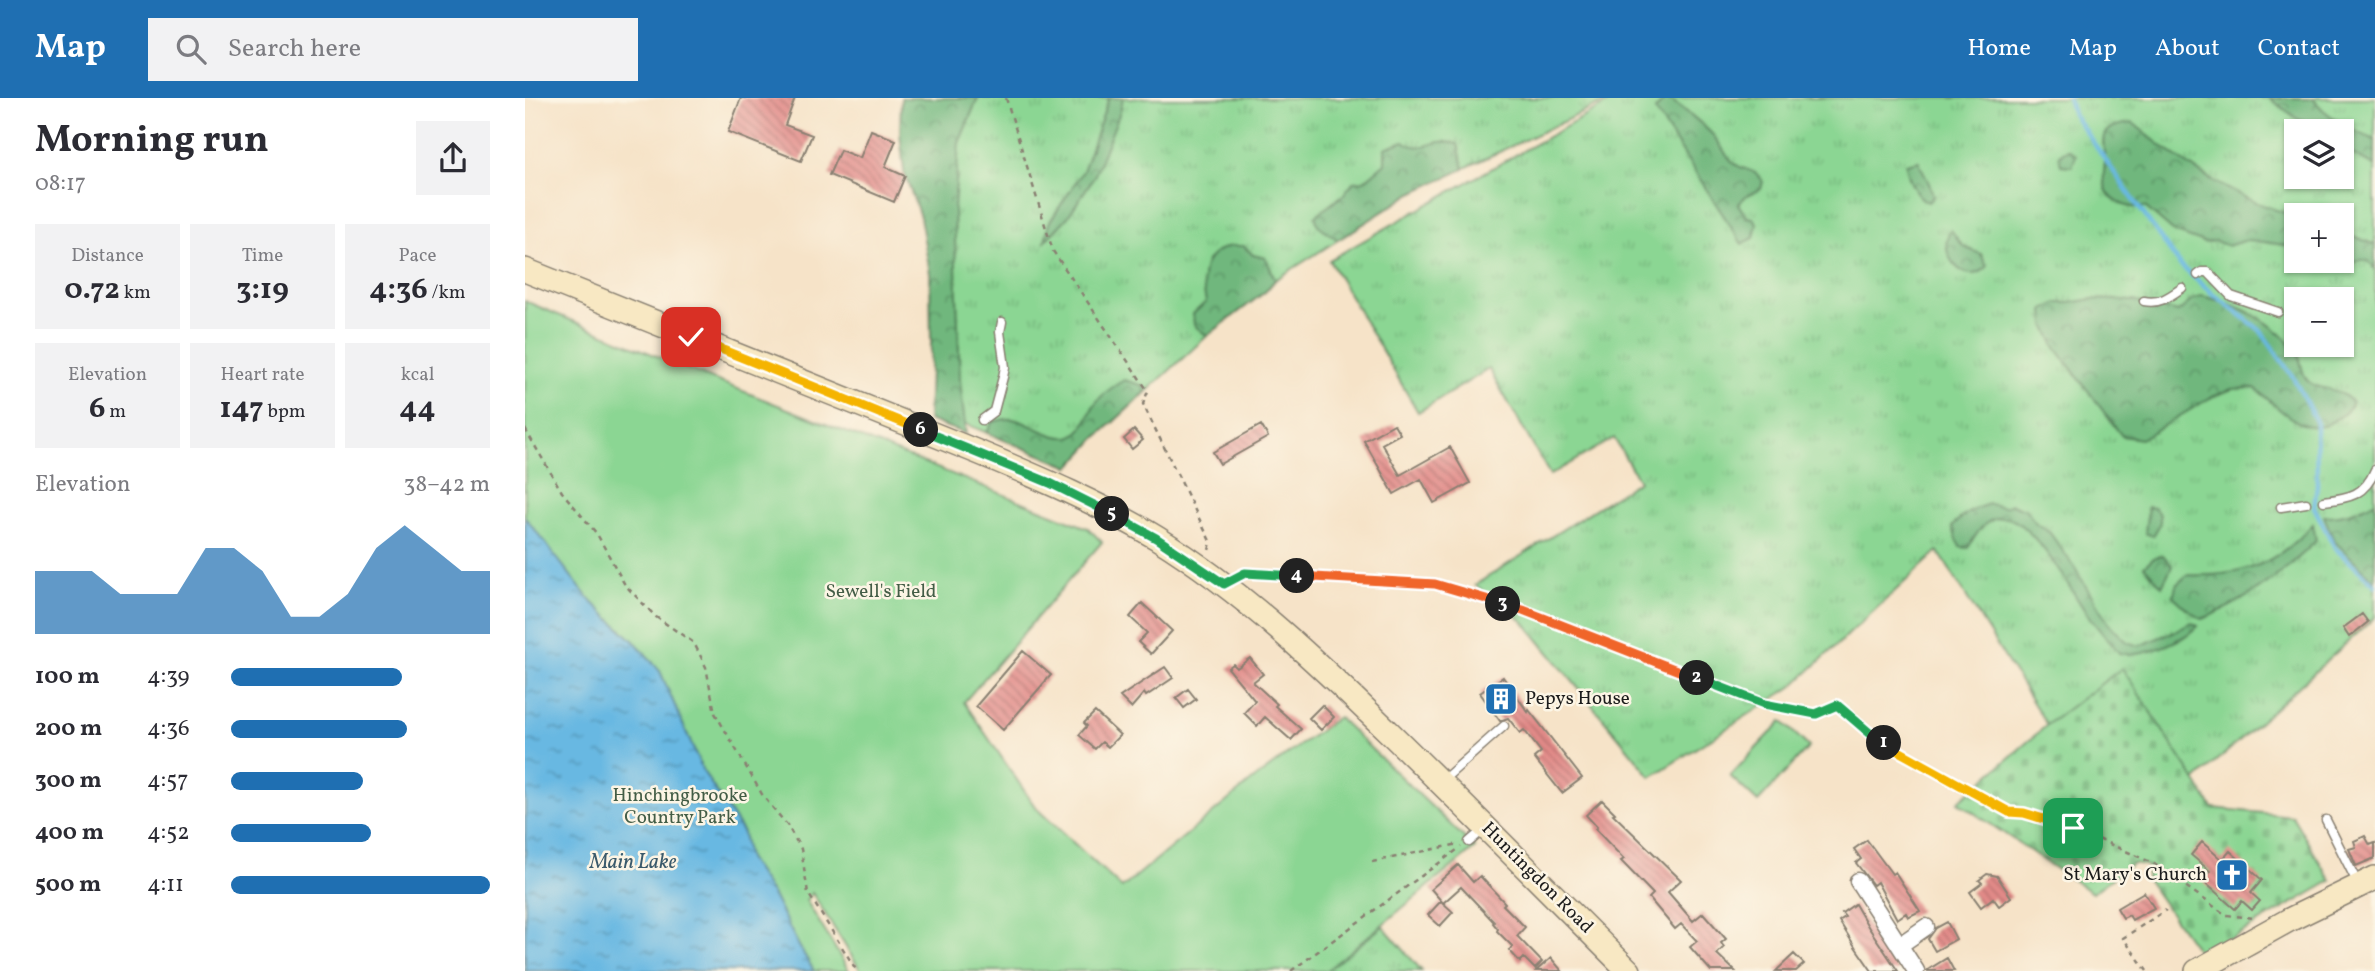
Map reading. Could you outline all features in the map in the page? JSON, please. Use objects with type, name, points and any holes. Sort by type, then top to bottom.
[{"type":"main road","name":"Huntingdon Road","points":[[525,270],[1050,483],[1156,538],[1224,584],[1317,662],[1487,827],[1629,971]]},
{"type":"main road","points":[[2197,971],[2366,881]]},
{"type":"street","points":[[1858,881],[1916,971]]},
{"type":"street","points":[[1900,945],[1926,927]]},
{"type":"lane","points":[[2198,275],[2208,272],[2231,296],[2278,312]]},
{"type":"lane","points":[[2144,301],[2153,303],[2164,300],[2182,288]]},
{"type":"lane","points":[[982,420],[994,411],[1003,377],[1005,367],[1000,332],[1002,322]]},
{"type":"lane","points":[[2324,501],[2339,500],[2361,491],[2371,481],[2375,470]]},
{"type":"lane","points":[[2281,507],[2306,503]]},
{"type":"lane","points":[[1443,784],[1504,726]]},
{"type":"lane","points":[[2326,820],[2366,881]]},
{"type":"lane","points":[[1466,843],[1487,827]]},
{"type":"path","points":[[1006,98],[1053,251],[1148,391],[1143,404],[1211,543],[1207,554]]},
{"type":"path","points":[[525,429],[562,492],[597,534],[625,585],[656,618],[694,643],[706,667],[715,713],[763,796],[801,849],[808,893],[857,971]]},
{"type":"path","points":[[1224,584],[1245,573],[1435,584],[1523,610],[1764,704],[1816,714],[1837,705],[1872,735],[1992,804],[2009,812],[2024,813],[2073,828],[2153,863],[2226,915],[2289,920]]},
{"type":"path","points":[[1372,862],[1466,843]]},
{"type":"path","points":[[1291,971],[1466,843]]},
{"type":"path","points":[[2147,971],[2123,938],[2166,909]]},
{"type":"green space","points":[[901,98],[978,98],[959,143],[954,209],[960,380],[966,434],[928,420],[930,273],[920,217],[904,172],[900,133]]},
{"type":"green space","points":[[946,98],[1613,98],[1412,193],[1275,280],[1266,291],[1207,336],[1095,439],[1070,467],[944,415]]},
{"type":"green space","points":[[1109,98],[1123,98],[1094,177],[1067,218],[1045,241],[1049,223],[1083,171]]},
{"type":"green space","points":[[1617,98],[2375,98],[2375,617],[2195,781],[2122,669],[2047,725],[1938,551],[1793,686],[1651,777],[1524,622],[1475,585],[1639,481],[1614,438],[1550,475],[1489,369],[1418,412],[1329,260]]},
{"type":"green space","points":[[1666,98],[1707,129],[1735,164],[1753,172],[1763,181],[1761,189],[1747,195],[1738,204],[1747,217],[1753,218],[1757,224],[1754,238],[1742,244],[1655,110]]},
{"type":"green space","points":[[2269,98],[2313,98],[2335,119],[2298,119]]},
{"type":"green space","points":[[2133,123],[2209,179],[2251,200],[2284,212],[2284,245],[2243,241],[2228,246],[2215,241],[2204,243],[2174,232],[2145,207],[2131,207],[2119,203],[2106,189],[2103,145],[2106,132],[2118,125]]},
{"type":"green space","points":[[2354,130],[2375,140],[2375,166],[2354,155]]},
{"type":"green space","points":[[1404,141],[1417,147],[1442,142],[1458,144],[1464,169],[1412,193],[1338,240],[1318,225],[1315,216],[1343,195],[1353,182],[1364,181],[1385,163],[1385,148]]},
{"type":"green space","points":[[2068,149],[2076,155],[2072,166],[2061,165],[2059,155]]},
{"type":"green space","points":[[1919,161],[1932,192],[1933,197],[1928,202],[1915,191],[1907,169],[1906,164]]},
{"type":"green space","points":[[1951,230],[1963,246],[1981,254],[1987,267],[1978,273],[1970,274],[1955,265],[1947,248]]},
{"type":"green space","points":[[2354,236],[2375,245],[2375,271],[2370,263],[2354,261]]},
{"type":"green space","points":[[1230,246],[1244,246],[1253,255],[1266,258],[1275,280],[1266,291],[1207,336],[1194,325],[1193,314],[1206,302],[1203,283],[1205,267],[1213,255]]},
{"type":"green space","points":[[2202,296],[2229,304],[2267,323],[2284,338],[2284,357],[2299,357],[2309,382],[2346,397],[2352,402],[2349,409],[2324,426],[2313,427],[2304,425],[2286,414],[2255,388],[2232,389],[2210,398],[2141,439],[2122,436],[2056,348],[2045,325],[2044,310],[2057,303],[2092,299],[2134,301],[2178,312],[2192,300]]},
{"type":"green space","points":[[525,301],[705,376],[1088,528],[1102,542],[964,702],[1036,808],[1122,888],[1254,779],[1338,717],[1475,848],[1326,971],[861,971],[812,893],[806,900],[849,971],[525,971]]},
{"type":"green space","points":[[1124,380],[1142,385],[1146,392],[1095,439],[1070,467],[987,433],[992,422],[1010,419],[1060,437],[1074,435],[1083,427],[1098,400]]},
{"type":"green space","points":[[2375,501],[2375,581],[2334,541],[2324,516],[2351,512]]},
{"type":"green space","points":[[1989,504],[2004,507],[2012,504],[2025,509],[2036,523],[2050,533],[2109,624],[2127,642],[2139,646],[2191,622],[2198,626],[2160,648],[2143,653],[2119,653],[2089,617],[2039,544],[2017,522],[2007,518],[1993,519],[1983,526],[1968,548],[1960,547],[1952,527],[1969,512]]},
{"type":"green space","points":[[2148,507],[2154,508],[2160,515],[2160,524],[2153,536],[2145,533]]},
{"type":"green space","points":[[2313,524],[2316,541],[2277,576],[2234,604],[2202,619],[2173,596],[2177,584],[2187,575],[2225,574],[2257,566],[2285,550]]},
{"type":"green space","points":[[2163,555],[2172,566],[2162,586],[2144,566],[2153,558]]},
{"type":"green space","points":[[2122,668],[2213,808],[2292,816],[2331,881],[2201,956],[2146,879],[2148,866],[2133,863],[2092,893],[1958,802],[2047,725]]},
{"type":"green space","points":[[1782,721],[1809,747],[1758,802],[1730,776]]},
{"type":"green space","points":[[1383,926],[1422,971],[1326,971]]},
{"type":"water","name":"Main Lake","points":[[525,517],[589,599],[638,645],[660,671],[703,771],[743,833],[748,858],[773,896],[814,971],[525,969]]},
{"type":"building","points":[[741,98],[795,98],[785,125],[812,135],[801,161],[728,132]]},
{"type":"building","points":[[871,130],[896,140],[885,167],[905,176],[894,202],[829,175],[840,150],[860,158]]},
{"type":"building","points":[[1394,424],[1400,434],[1382,444],[1400,475],[1450,447],[1470,483],[1434,503],[1421,479],[1394,494],[1364,441]]},
{"type":"building","points":[[1261,425],[1268,437],[1220,464],[1213,452]]},
{"type":"building","points":[[1134,430],[1143,440],[1132,449],[1124,439]]},
{"type":"building","points":[[1142,603],[1172,631],[1151,654],[1138,642],[1147,633],[1130,617]]},
{"type":"building","points":[[2362,614],[2368,622],[2349,637],[2343,628]]},
{"type":"building","points":[[1023,651],[1051,675],[1003,730],[976,706]]},
{"type":"building","points":[[1250,658],[1263,674],[1253,682],[1301,729],[1291,740],[1265,717],[1257,726],[1244,713],[1255,701],[1228,668],[1233,664],[1237,668]]},
{"type":"building","points":[[1165,667],[1173,678],[1146,696],[1144,693],[1131,708],[1120,697]]},
{"type":"building","points":[[1503,677],[1582,778],[1562,793],[1534,758],[1541,752],[1524,730],[1520,733],[1508,718],[1500,721],[1480,693]]},
{"type":"building","points":[[1188,689],[1196,699],[1184,708],[1176,698]]},
{"type":"building","points":[[1322,705],[1334,717],[1321,730],[1309,718]]},
{"type":"building","points":[[1095,712],[1120,735],[1108,747],[1102,742],[1095,749],[1079,735],[1087,726],[1084,723]]},
{"type":"building","points":[[1602,800],[1681,880],[1668,892],[1693,921],[1703,913],[1726,939],[1721,943],[1724,947],[1717,954],[1735,971],[1711,971],[1690,947],[1697,941],[1681,924],[1675,929],[1649,898],[1653,894],[1595,829],[1597,827],[1586,815]]},
{"type":"building","points":[[2365,836],[2370,845],[2375,843],[2375,858],[2356,866],[2349,849],[2356,847],[2354,841]]},
{"type":"building","points":[[1867,840],[1892,874],[1895,872],[1920,911],[1908,917],[1906,913],[1897,919],[1877,882],[1873,885],[1856,863],[1861,859],[1854,849]]},
{"type":"building","name":"St Mary's Church","points":[[2202,842],[2222,860],[2230,851],[2262,880],[2251,893],[2260,901],[2252,910],[2242,901],[2235,909],[2202,880],[2210,871],[2191,855]]},
{"type":"building","points":[[1458,865],[1473,882],[1480,876],[1525,927],[1517,936],[1542,962],[1535,969],[1524,958],[1520,962],[1509,950],[1513,947],[1497,931],[1494,922],[1461,887],[1443,903],[1431,889]]},
{"type":"building","points":[[1987,874],[1997,876],[2011,897],[1999,906],[1993,898],[1981,907],[1970,892],[1982,883],[1979,880]]},
{"type":"building","points":[[2144,892],[2154,908],[2132,920],[2129,915],[2123,918],[2117,908]]},
{"type":"building","points":[[1441,901],[1453,912],[1440,926],[1428,915]]},
{"type":"building","points":[[1855,904],[1898,971],[1872,971],[1856,948],[1839,921],[1845,917],[1842,913]]},
{"type":"building","points":[[1947,922],[1956,939],[1935,951],[1928,939],[1936,928]]},
{"type":"building","points":[[1794,954],[1804,964],[1796,971],[1776,971]]},
{"type":"building","points":[[1551,958],[1562,971],[1536,971]]},
{"type":"building","points":[[1947,958],[1954,971],[1926,971]]},
{"type":"waterway","points":[[2068,98],[2073,114],[2179,264],[2260,330],[2293,377],[2316,421],[2317,485],[2314,507],[2335,548],[2375,585]]},
{"type":"place","name":"Pepys House","points":[[1501,699]]},
{"type":"place","name":"St Mary's Church","points":[[2232,875]]},
{"type":"route","points":[[691,337],[1050,483],[1156,538],[1224,584],[1245,573],[1435,584],[1523,610],[1764,704],[1816,714],[1837,705],[1872,735],[1992,804],[2009,812],[2024,813],[2073,828]]},
{"type":"park label","name":"Sewell's Field","points":[[881,592]]},
{"type":"park label","name":"Hinchingbrooke Country Park","points":[[680,807]]}]
